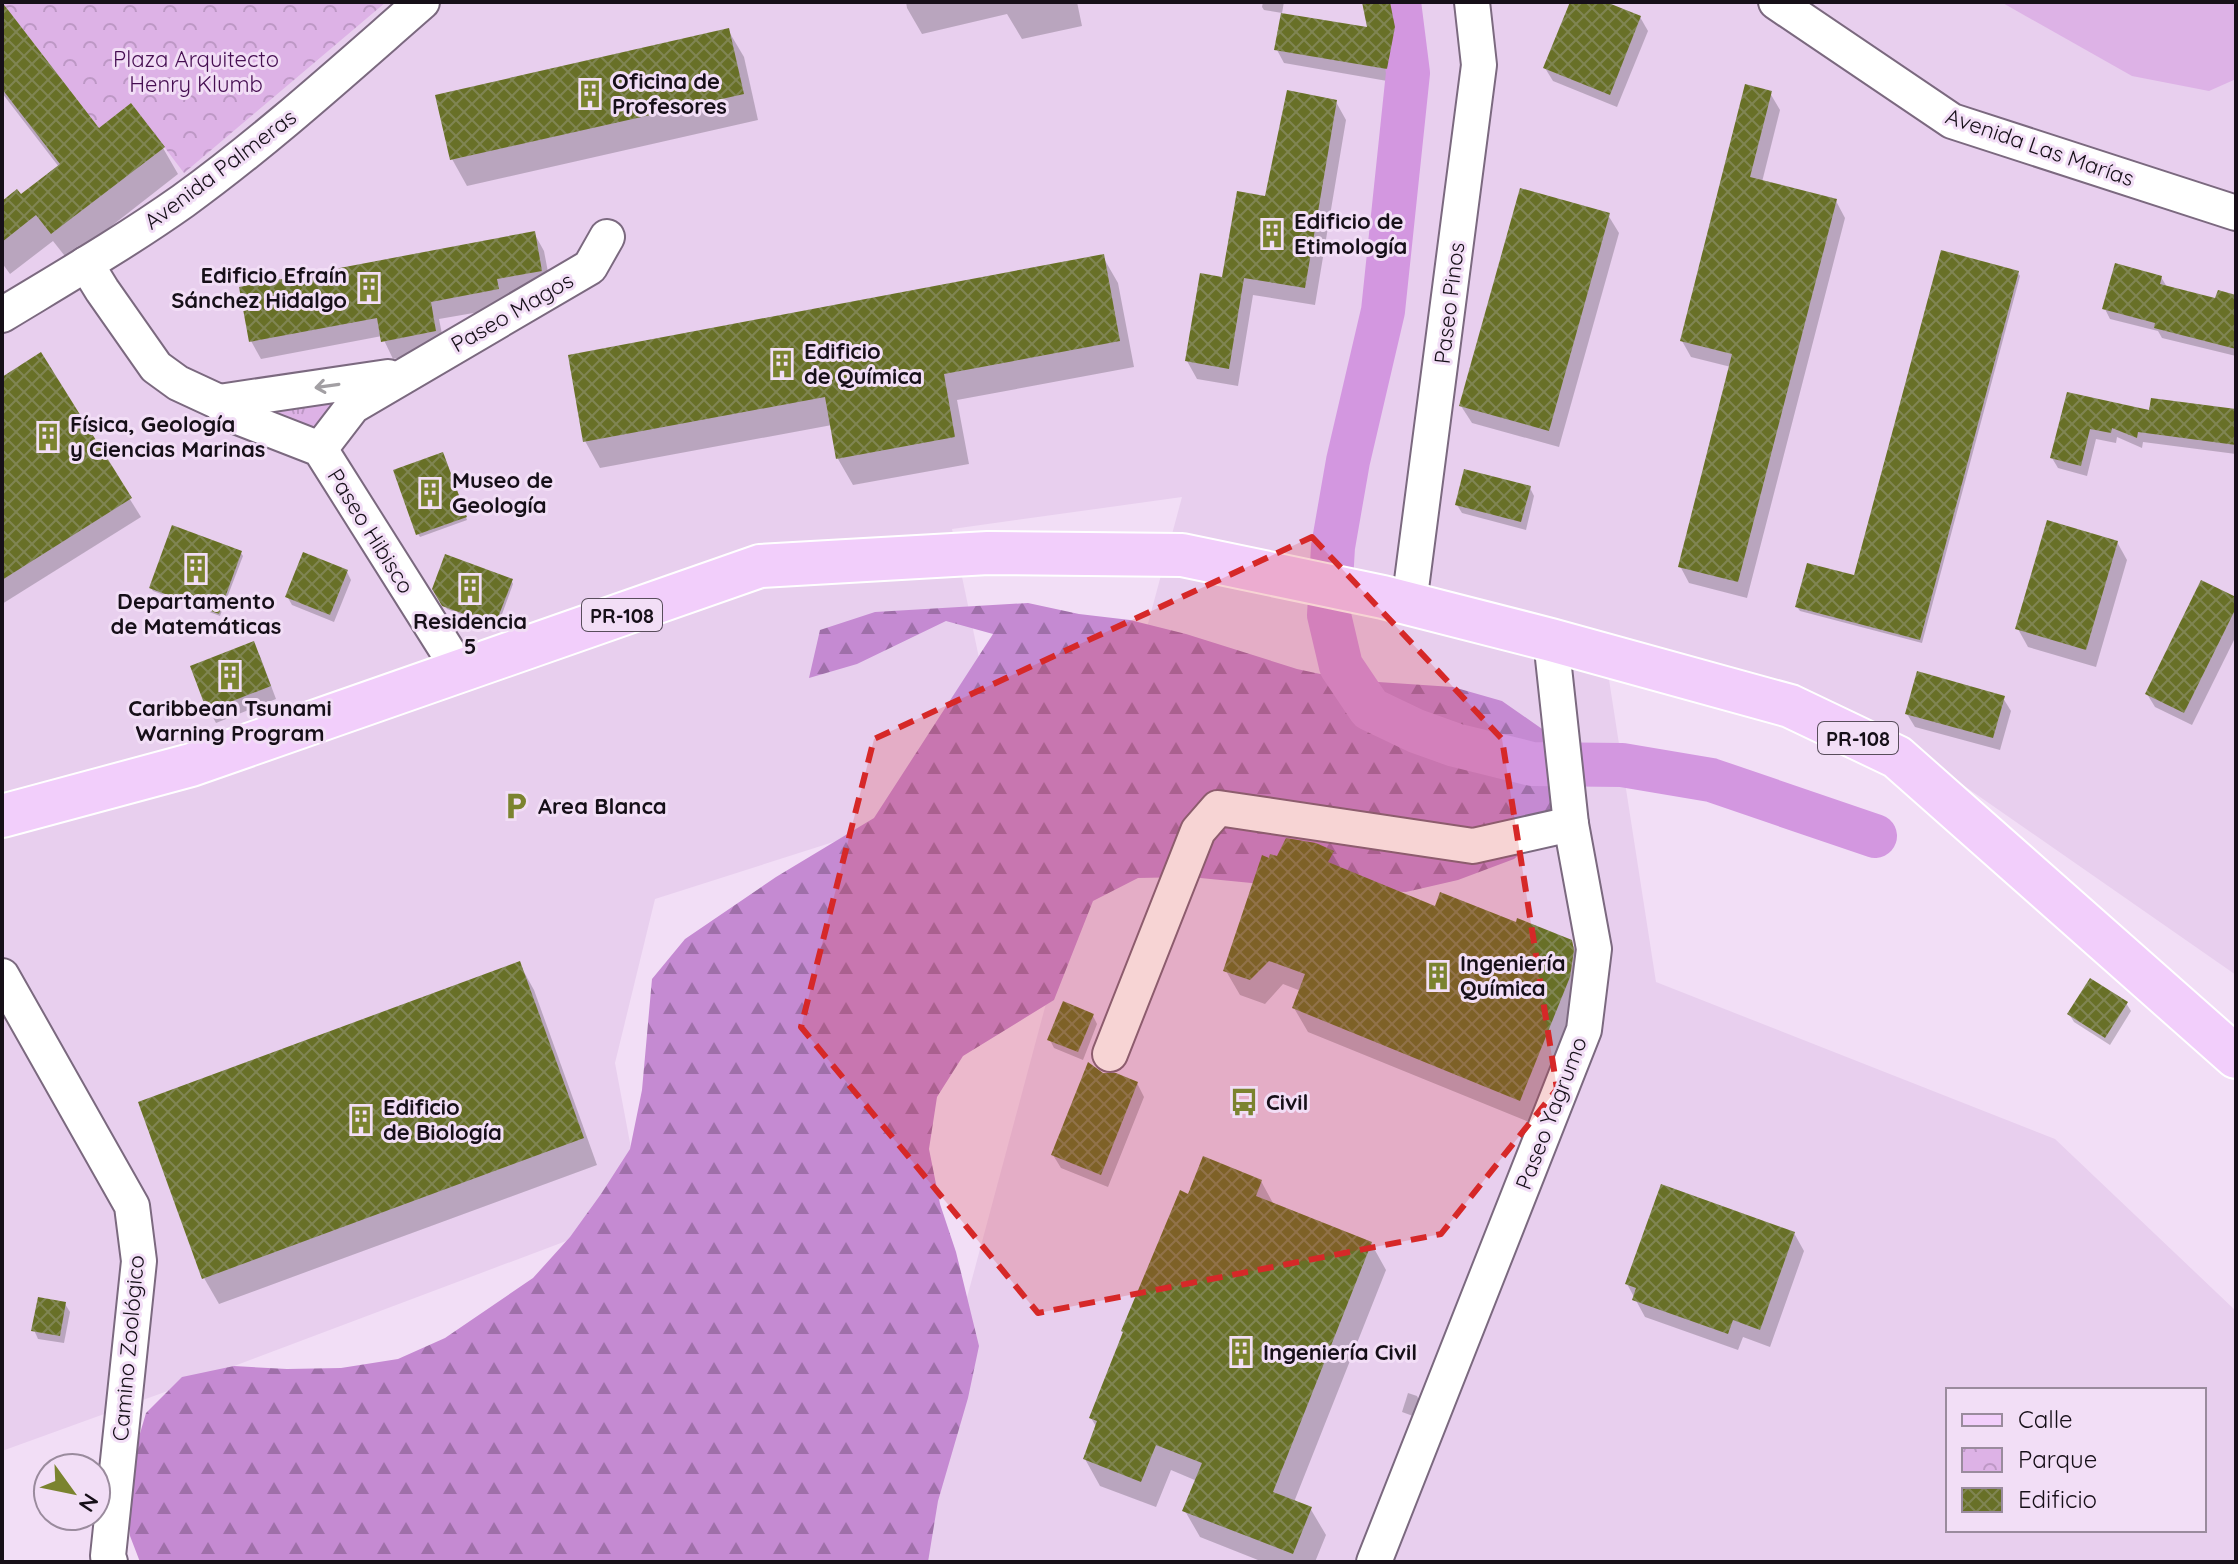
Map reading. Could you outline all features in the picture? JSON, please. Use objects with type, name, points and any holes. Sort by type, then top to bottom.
[{"type":"main road","name":"PR-108","points":[[2,816],[191,765],[760,566],[988,553],[1182,555],[1396,601],[1790,706],[1897,757],[2236,1057]]},
{"type":"street","name":"Avenida Palmeras","points":[[2,315],[183,201],[302,108],[422,2]]},
{"type":"street","name":"Paseo Pinos","points":[[1396,601],[1479,65],[1472,2]]},
{"type":"street","name":"Avenida Las Marías","points":[[1776,2],[1952,121],[2236,213]]},
{"type":"street","name":"Paseo Magos","points":[[320,449],[353,406],[590,267],[607,237]]},
{"type":"street","name":"Paseo Hibisco","points":[[86,264],[156,367],[178,383],[219,402],[230,414],[320,449],[460,671]]},
{"type":"street","name":"Paseo Magos","points":[[219,402],[405,374]]},
{"type":"street","name":"Paseo Yagrumo","points":[[1374,1562],[1584,1030],[1594,949],[1571,824],[1551,640]]},
{"type":"street","points":[[1110,1054],[1198,831],[1218,808],[1473,846],[1571,824]]},
{"type":"street","name":"Camino Zoológico","points":[[2,976],[132,1206],[139,1261],[108,1556],[110,1562]]},
{"type":"highlighted area","points":[[1312,537],[1502,739],[1557,1089],[1441,1234],[1038,1313],[801,1027],[874,739]]},
{"type":"shaded area","points":[[2,2],[2236,2],[2236,975],[1878,726],[1603,641],[1656,982],[2055,1139],[2236,1311],[2236,1562],[896,1562],[1182,497],[952,529],[1006,787],[655,899],[615,1063],[643,1212],[2,1451]]},
{"type":"green space","name":"Plaza Arquitecto Henry Klumb","points":[[2,2],[386,2],[184,173],[131,103],[99,128]]},
{"type":"green space","points":[[2001,2],[2236,2],[2236,79],[2209,91],[2132,76]]},
{"type":"green space","points":[[340,397],[317,430],[268,409]]},
{"type":"green space","points":[[1028,603],[1079,614],[1130,620],[1297,669],[1348,680],[1453,687],[1502,701],[1545,731],[1555,824],[1514,859],[1458,880],[1406,892],[1294,887],[1190,877],[1138,878],[1093,901],[1054,1000],[963,1056],[937,1097],[929,1149],[940,1204],[956,1252],[979,1346],[968,1398],[938,1501],[928,1562],[140,1562],[130,1536],[126,1481],[146,1413],[182,1377],[234,1366],[341,1368],[398,1359],[445,1338],[533,1278],[570,1237],[630,1149],[642,1090],[652,979],[685,939],[776,877],[874,818],[993,634],[946,621],[857,664],[809,678],[820,630],[875,612]]},
{"type":"building","points":[[2,2],[99,128],[131,103],[165,147],[51,234],[36,215],[2,242],[2,201],[17,189],[21,194],[60,164],[2,89]]},
{"type":"building","points":[[1362,2],[1390,2],[1395,27],[1387,69],[1274,50],[1281,13],[1367,27]]},
{"type":"building","points":[[1570,2],[1606,2],[1641,16],[1610,95],[1543,68]]},
{"type":"building","name":"Oficina de Profesores","points":[[729,28],[744,94],[450,160],[435,95]]},
{"type":"building","points":[[1745,84],[1772,91],[1750,177],[1837,199],[1738,582],[1678,567],[1732,354],[1680,341]]},
{"type":"building","name":"Edificio de Etimología","points":[[1287,90],[1337,100],[1305,288],[1244,278],[1229,369],[1185,361],[1200,273],[1222,277],[1237,191],[1265,196]]},
{"type":"building","points":[[1520,188],[1610,213],[1549,431],[1459,406]]},
{"type":"building","name":"Edificio Efraín Sánchez Hidalgo","points":[[535,231],[542,271],[497,279],[499,289],[431,302],[436,331],[381,342],[377,318],[249,342],[239,287]]},
{"type":"building","points":[[1941,250],[2019,271],[1920,640],[1795,607],[1807,563],[1854,575]]},
{"type":"building","name":"Edificio de Química","points":[[1104,254],[1120,341],[944,374],[955,437],[836,459],[825,397],[583,442],[568,355]]},
{"type":"building","points":[[2115,263],[2162,276],[2160,284],[2215,298],[2218,290],[2236,295],[2236,349],[2154,328],[2155,323],[2102,309]]},
{"type":"building","name":"Física, Geología y Ciencias Marinas","points":[[41,352],[132,498],[2,580],[2,377]]},
{"type":"building","points":[[2067,392],[2149,410],[2151,398],[2236,409],[2236,445],[2138,432],[2137,438],[2112,428],[2111,433],[2090,429],[2081,466],[2050,458]]},
{"type":"building","name":"Museo de Geología","points":[[443,452],[467,517],[416,535],[393,470]]},
{"type":"building","points":[[1464,469],[1531,486],[1521,522],[1455,505]]},
{"type":"building","points":[[2047,520],[2118,541],[2086,650],[2015,629]]},
{"type":"building","name":"Departamento de Matemáticas","points":[[172,525],[242,551],[219,614],[149,588]]},
{"type":"building","points":[[303,552],[348,570],[330,615],[285,597]]},
{"type":"building","name":"Residencia 5","points":[[445,554],[513,579],[495,625],[442,606],[432,589]]},
{"type":"building","points":[[2201,580],[2236,597],[2236,608],[2184,713],[2145,694]]},
{"type":"building","name":"Caribbean Tsunami Warning Program","points":[[254,641],[271,686],[207,711],[190,666]]},
{"type":"building","points":[[1917,671],[2005,696],[1993,738],[1905,714]]},
{"type":"building","name":"Ingeniería Química","points":[[1286,838],[1316,843],[1334,851],[1328,862],[1435,906],[1440,892],[1572,940],[1574,950],[1570,977],[1520,1101],[1292,1008],[1305,974],[1269,961],[1250,980],[1223,971],[1262,855],[1269,858],[1270,854],[1277,856]]},
{"type":"building","name":"Edificio de Biología","points":[[520,961],[584,1138],[202,1279],[138,1102]]},
{"type":"building","points":[[2090,978],[2128,1002],[2105,1038],[2067,1014]]},
{"type":"building","points":[[1063,1001],[1094,1014],[1078,1052],[1047,1040]]},
{"type":"building","points":[[1088,1062],[1103,1073],[1116,1073],[1138,1082],[1101,1175],[1051,1155]]},
{"type":"building","name":"Ingeniería Civil","points":[[1203,1156],[1262,1180],[1256,1196],[1372,1242],[1273,1492],[1312,1507],[1293,1554],[1182,1511],[1202,1463],[1156,1445],[1141,1482],[1083,1459],[1097,1421],[1089,1418],[1121,1331],[1180,1190],[1188,1194]]},
{"type":"building","points":[[1661,1184],[1795,1232],[1760,1330],[1733,1320],[1728,1334],[1632,1300],[1636,1288],[1625,1284]]},
{"type":"building","points":[[38,1297],[66,1302],[60,1336],[31,1331]]},
{"type":"waterway","points":[[1399,2],[1408,73],[1383,311],[1348,461],[1333,547],[1329,615],[1341,666],[1370,709],[1455,745],[1532,764],[1622,765],[1711,780],[1875,836]]},
{"type":"place","name":"Oficina de Profesores","points":[[590,94]]},
{"type":"place","name":"Edificio de Etimología","points":[[1272,234]]},
{"type":"place","name":"Edificio Efraín Sánchez Hidalgo","points":[[369,288]]},
{"type":"place","name":"Edificio de Química","points":[[782,364]]},
{"type":"place","name":"Física, Geología y Ciencias Marinas","points":[[48,437]]},
{"type":"place","name":"Museo de Geología","points":[[430,493]]},
{"type":"place","name":"Departamento de Matemáticas","points":[[196,569]]},
{"type":"place","name":"Residencia 5","points":[[470,589]]},
{"type":"place","name":"Caribbean Tsunami Warning Program","points":[[230,676]]},
{"type":"place","name":"Area Blanca","points":[[516,806]]},
{"type":"place","name":"Ingeniería Química","points":[[1438,976]]},
{"type":"place","name":"Civil","points":[[1244,1102]]},
{"type":"place","name":"Edificio de Biología","points":[[361,1120]]},
{"type":"place","name":"Ingeniería Civil","points":[[1241,1352]]}]
